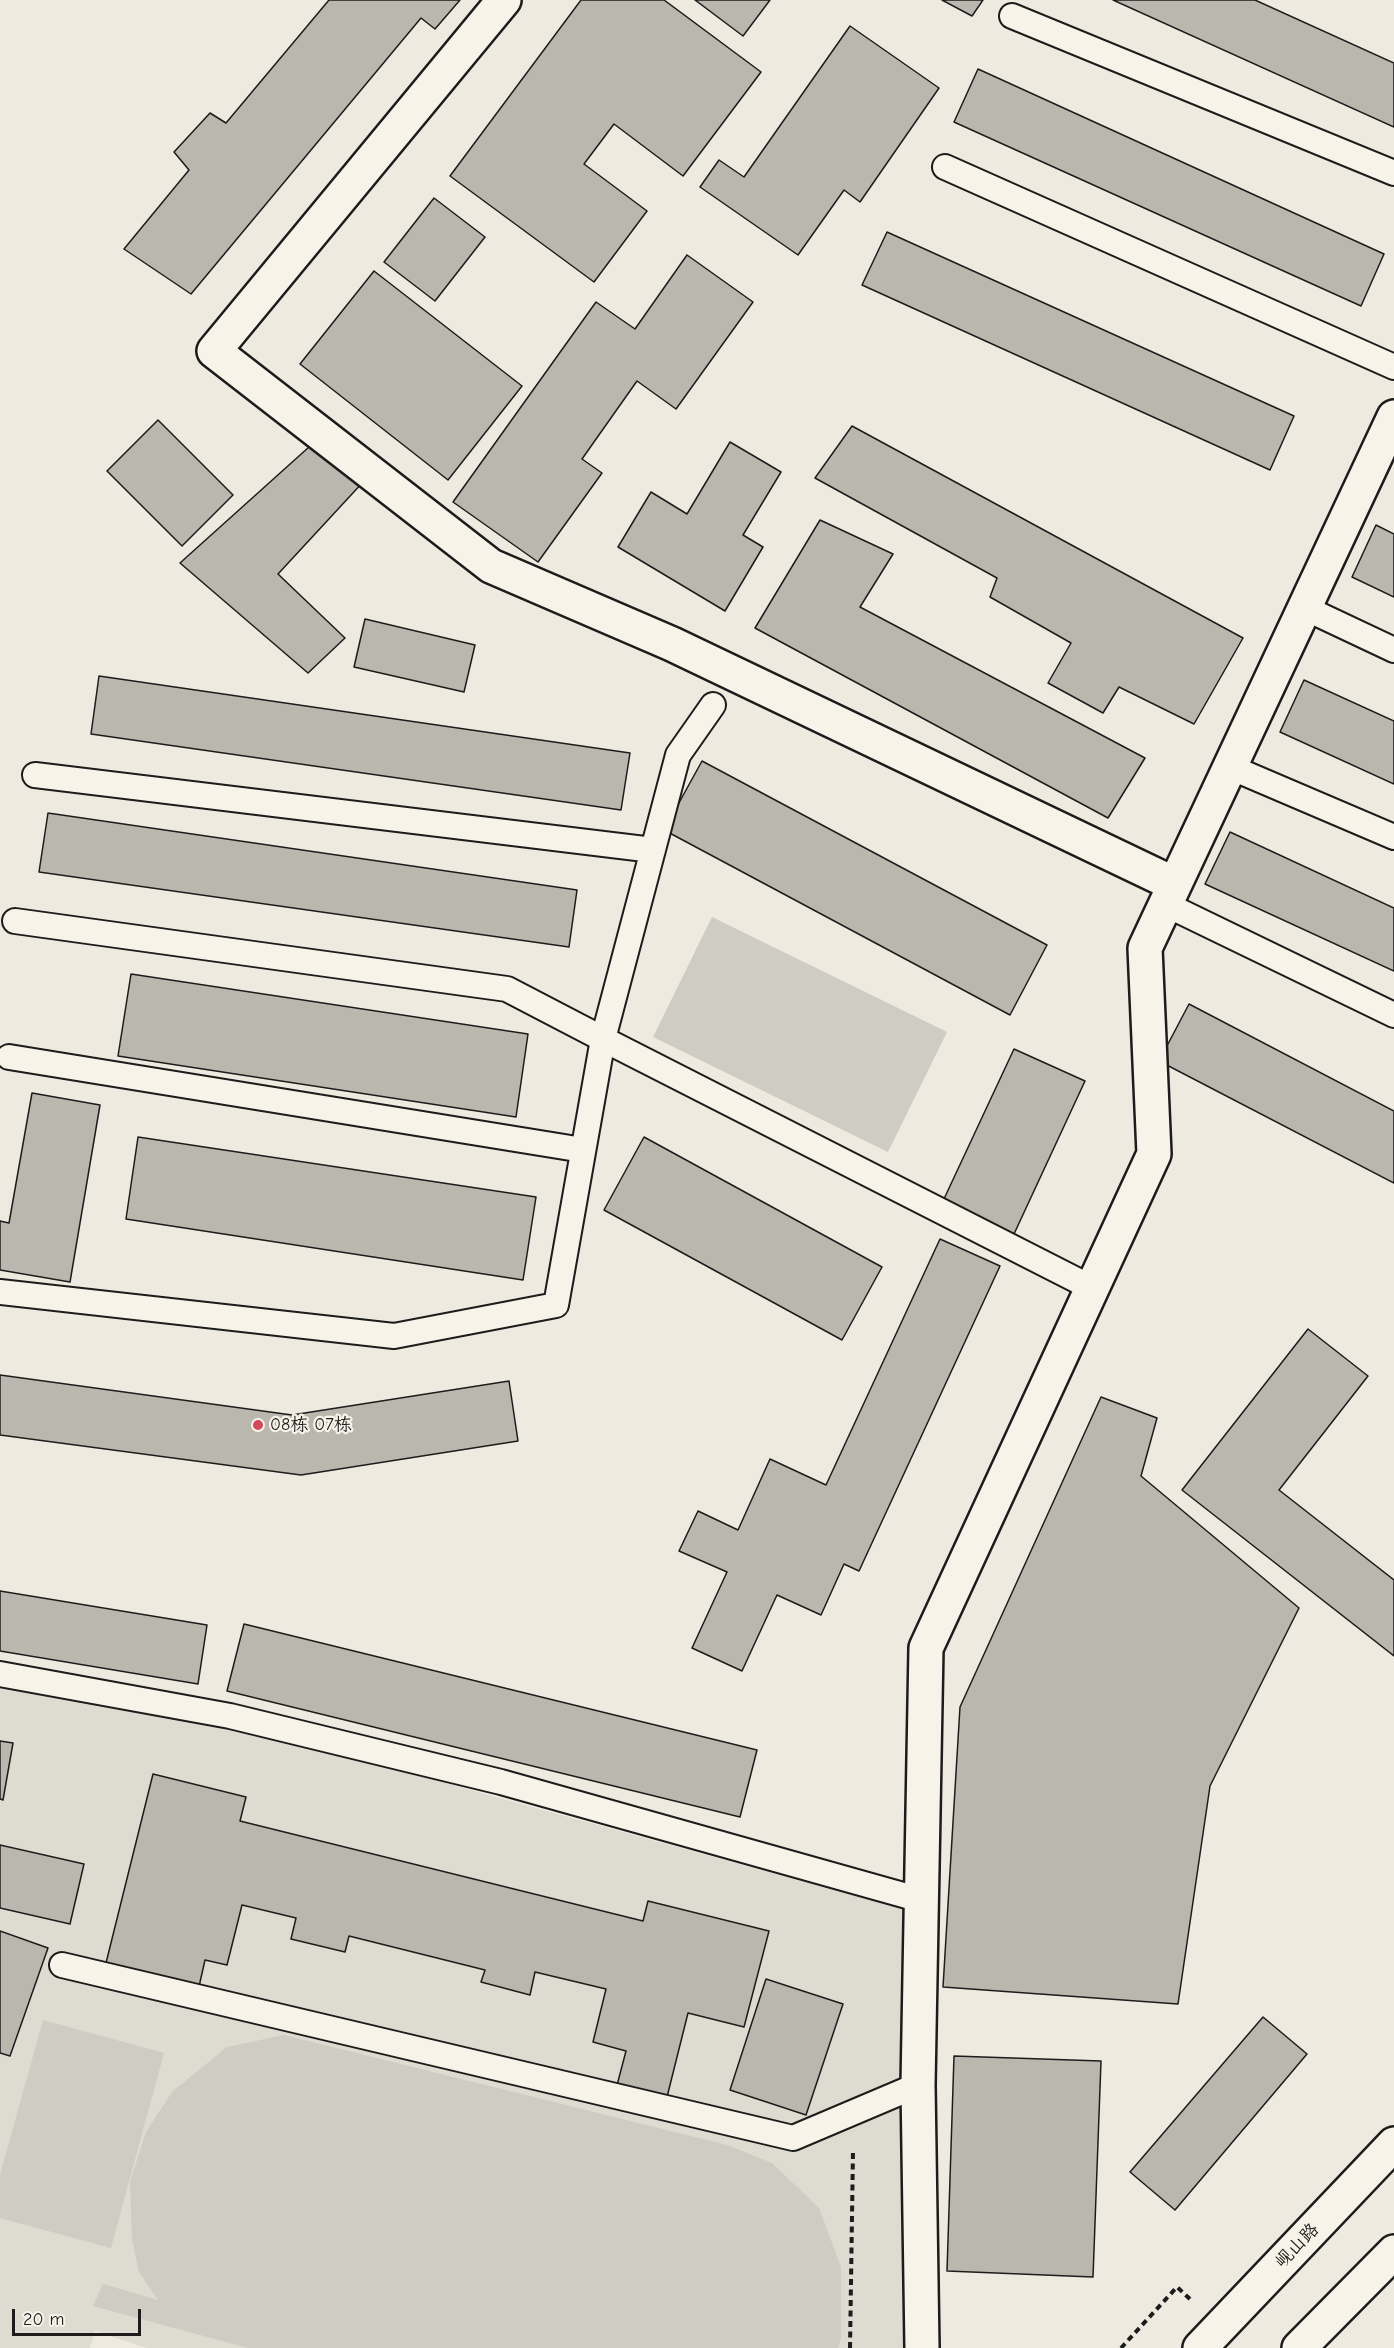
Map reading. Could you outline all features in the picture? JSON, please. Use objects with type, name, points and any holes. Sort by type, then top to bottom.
[{"type":"main road","points":[[504,0],[214,351],[491,566],[672,644],[1169,894]]},
{"type":"main road","points":[[922,2348],[918,2085],[926,1647],[1154,1154],[1144,948],[1305,608],[1390,436]]},
{"type":"main road","name":"岘山路","points":[[1209,2338],[1394,2144]]},
{"type":"main road","points":[[1299,2348],[1394,2252]]},
{"type":"lane","points":[[1012,16],[1394,173]]},
{"type":"lane","points":[[945,167],[1394,367]]},
{"type":"lane","points":[[1305,608],[1394,650]]},
{"type":"lane","points":[[0,1292],[394,1336],[556,1305],[603,1039],[678,755],[713,705]]},
{"type":"lane","points":[[1230,766],[1394,837]]},
{"type":"lane","points":[[35,775],[653,850]]},
{"type":"lane","points":[[1169,894],[1394,1015]]},
{"type":"lane","points":[[15,921],[507,989],[1092,1288]]},
{"type":"lane","points":[[9,1056],[583,1150]]},
{"type":"lane","points":[[0,1674],[230,1716],[490,1779],[921,1900]]},
{"type":"lane","points":[[62,1965],[793,2138],[918,2085]]},
{"type":"path","points":[[850,2348],[854,2112]]},
{"type":"path","points":[[1121,2348],[1178,2287],[1209,2338]]},
{"type":"shaded area","points":[[712,917],[947,1032],[888,1152],[653,1037]]},
{"type":"shaded area","points":[[0,1685],[322,1749],[909,1911],[910,2348],[147,2348],[95,2331],[90,2348],[0,2348]]},
{"type":"shaded area","points":[[43,2020],[164,2053],[111,2248],[0,2218],[0,2175]]},
{"type":"shaded area","points":[[284,2035],[727,2145],[772,2163],[819,2208],[841,2267],[841,2339],[838,2348],[248,2348],[93,2306],[103,2284],[158,2300],[139,2272],[132,2239],[130,2182],[146,2132],[172,2092],[227,2047]]},
{"type":"building","points":[[329,0],[460,0],[435,29],[421,18],[191,294],[124,249],[189,170],[174,152],[210,113],[226,123]]},
{"type":"building","points":[[581,0],[664,0],[761,72],[683,176],[614,124],[584,164],[647,211],[594,282],[450,176]]},
{"type":"building","points":[[695,0],[770,0],[743,36]]},
{"type":"building","points":[[942,0],[983,0],[972,16]]},
{"type":"building","points":[[1113,0],[1255,0],[1394,63],[1394,127]]},
{"type":"building","points":[[850,26],[939,88],[860,202],[844,190],[798,255],[700,187],[719,160],[744,177]]},
{"type":"building","points":[[978,69],[1384,254],[1361,306],[954,122]]},
{"type":"building","points":[[434,198],[485,237],[435,301],[384,262]]},
{"type":"building","points":[[887,232],[1294,416],[1270,470],[862,285]]},
{"type":"building","points":[[687,255],[753,302],[676,409],[637,381],[582,459],[602,473],[538,562],[453,502],[596,302],[635,329]]},
{"type":"building","points":[[374,271],[522,386],[448,480],[300,364]]},
{"type":"building","points":[[158,420],[233,495],[182,546],[107,471]]},
{"type":"building","points":[[852,426],[1243,638],[1194,724],[1119,687],[1103,713],[1048,683],[1071,643],[990,597],[997,578],[815,478]]},
{"type":"building","points":[[319,438],[364,481],[278,574],[345,638],[308,673],[180,563]]},
{"type":"building","points":[[730,442],[781,472],[743,535],[763,547],[725,611],[618,547],[651,492],[687,514]]},
{"type":"building","points":[[820,520],[893,554],[860,607],[1145,758],[1108,818],[755,628]]},
{"type":"building","points":[[1376,525],[1394,534],[1394,597],[1352,577]]},
{"type":"building","points":[[365,619],[475,645],[464,692],[354,667]]},
{"type":"building","points":[[99,676],[630,753],[621,810],[91,734]]},
{"type":"building","points":[[1304,680],[1394,721],[1394,784],[1280,732]]},
{"type":"building","points":[[702,761],[1047,945],[1010,1015],[664,830]]},
{"type":"building","points":[[48,813],[577,890],[569,947],[39,872]]},
{"type":"building","points":[[1230,832],[1394,908],[1394,971],[1205,884]]},
{"type":"building","points":[[131,974],[528,1034],[516,1117],[118,1056]]},
{"type":"building","points":[[1189,1004],[1394,1111],[1394,1183],[1159,1061]]},
{"type":"building","points":[[1014,1049],[1085,1081],[1014,1234],[943,1201]]},
{"type":"building","points":[[32,1093],[100,1105],[70,1282],[0,1270],[0,1221],[9,1223]]},
{"type":"building","points":[[138,1137],[536,1197],[523,1280],[126,1219]]},
{"type":"building","points":[[644,1137],[882,1267],[842,1340],[604,1210]]},
{"type":"building","points":[[940,1239],[1000,1266],[859,1571],[844,1564],[821,1615],[777,1595],[742,1671],[692,1648],[727,1572],[679,1551],[698,1511],[738,1530],[770,1459],[826,1485]]},
{"type":"building","points":[[1308,1329],[1368,1376],[1279,1490],[1394,1580],[1394,1656],[1182,1490]]},
{"type":"building","name":"08栋 07栋","points":[[0,1375],[292,1415],[509,1381],[518,1441],[301,1475],[0,1435]]},
{"type":"building","points":[[1101,1397],[1157,1418],[1141,1476],[1299,1608],[1210,1786],[1178,2004],[943,1987],[960,1707]]},
{"type":"building","points":[[0,1591],[207,1625],[198,1684],[0,1651]]},
{"type":"building","points":[[244,1624],[757,1750],[740,1817],[227,1691]]},
{"type":"building","points":[[0,1741],[13,1743],[3,1800],[0,1799]]},
{"type":"building","points":[[153,1774],[246,1797],[240,1821],[643,1921],[648,1901],[769,1931],[744,2027],[688,2013],[666,2101],[616,2089],[626,2051],[593,2042],[606,1989],[535,1972],[530,1995],[481,1982],[485,1970],[349,1936],[345,1952],[291,1939],[296,1918],[242,1905],[227,1965],[205,1960],[198,1991],[105,1967]]},
{"type":"building","points":[[0,1845],[84,1864],[70,1924],[0,1908]]},
{"type":"building","points":[[0,1931],[48,1948],[10,2056],[0,2053]]},
{"type":"building","points":[[766,1979],[843,2004],[806,2115],[730,2090]]},
{"type":"building","points":[[1263,2017],[1307,2054],[1175,2210],[1130,2172]]},
{"type":"building","points":[[954,2056],[1101,2061],[1093,2277],[947,2271]]},
{"type":"place","name":"08栋 07栋","points":[[258,1425]]}]
